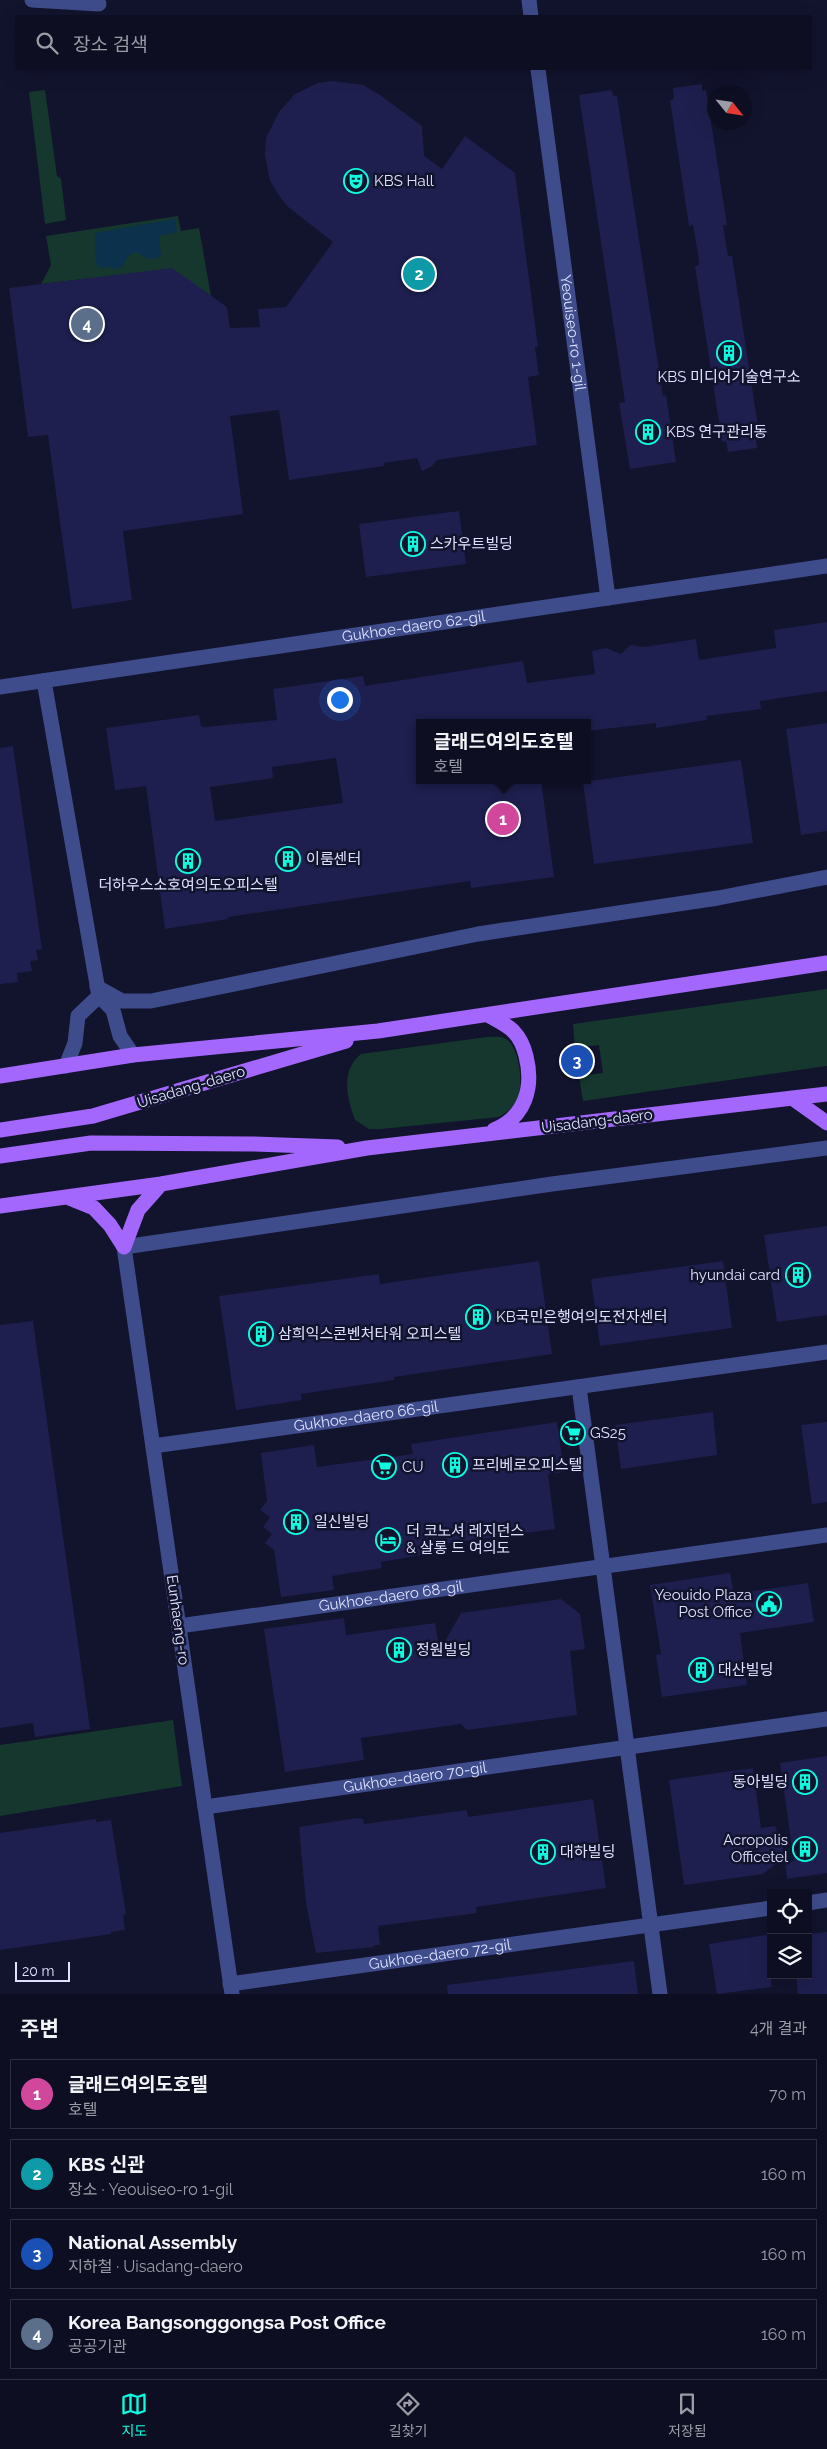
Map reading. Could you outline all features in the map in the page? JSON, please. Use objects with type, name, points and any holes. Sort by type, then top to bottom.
[{"type":"main road","name":"Uisadang-daero","points":[[0,1076],[132,1055],[378,1032],[827,963]]},
{"type":"main road","points":[[483,1134],[506,1125],[521,1110],[529,1091],[529,1068],[523,1047],[514,1031],[488,1015]]},
{"type":"main road","name":"Uisadang-daero","points":[[0,1130],[94,1116],[378,1032]]},
{"type":"main road","name":"Uisadang-daero","points":[[0,1206],[160,1184],[368,1148],[827,1094]]},
{"type":"main road","points":[[792,1098],[827,1123]]},
{"type":"main road","name":"Uisadang-daero","points":[[0,1156],[91,1143],[254,1144],[368,1148]]},
{"type":"main road","points":[[124,1246],[138,1210],[160,1184]]},
{"type":"main road","points":[[66,1197],[94,1208],[110,1224],[124,1246]]},
{"type":"street","points":[[32,0],[99,4]]},
{"type":"street","points":[[529,0],[531,15]]},
{"type":"street","name":"Yeouiseo-ro 1-gil","points":[[538,70],[608,598]]},
{"type":"street","name":"Gukhoe-daero 62-gil","points":[[0,688],[827,566]]},
{"type":"street","points":[[44,681],[98,991],[113,1010],[120,1036],[132,1055]]},
{"type":"street","points":[[98,991],[122,1002],[151,1001],[478,934],[718,898],[827,877]]},
{"type":"street","points":[[66,1066],[75,1043],[78,1016],[98,991]]},
{"type":"street","points":[[124,1246],[552,1184],[827,1148]]},
{"type":"street","name":"Eunhaeng-ro","points":[[124,1246],[231,1989]]},
{"type":"street","name":"Gukhoe-daero 66-gil","points":[[153,1446],[827,1352]]},
{"type":"street","points":[[579,1387],[660,1994]]},
{"type":"street","name":"Gukhoe-daero 68-gil","points":[[179,1626],[827,1535]]},
{"type":"street","name":"Gukhoe-daero 70-gil","points":[[205,1807],[827,1719]]},
{"type":"street","points":[[812,1902],[827,1900]]},
{"type":"street","name":"Gukhoe-daero 72-gil","points":[[231,1989],[767,1909]]},
{"type":"green space","points":[[45,90],[57,176],[61,179],[66,220],[45,224],[29,92]]},
{"type":"green space","points":[[178,216],[181,231],[199,228],[211,296],[171,269],[41,284],[51,265],[46,236]]},
{"type":"green space","points":[[827,989],[827,1066],[583,1101],[579,1076],[603,1073],[599,1045],[575,1048],[573,1024]]},
{"type":"green space","points":[[487,1037],[502,1037],[511,1043],[519,1066],[520,1084],[518,1098],[510,1109],[499,1117],[381,1129],[369,1129],[355,1120],[347,1085],[350,1068],[361,1054]]},
{"type":"green space","points":[[173,1720],[182,1786],[0,1816],[0,1745]]},
{"type":"water","points":[[175,219],[177,232],[159,236],[161,257],[149,259],[135,252],[128,256],[122,267],[113,269],[108,266],[104,269],[96,264],[95,233]]},
{"type":"building","points":[[333,81],[363,85],[422,126],[424,156],[442,169],[465,136],[515,173],[538,347],[535,347],[539,375],[528,377],[537,445],[437,460],[432,466],[422,471],[417,458],[384,463],[384,466],[289,480],[279,410],[230,416],[243,514],[123,531],[132,600],[72,609],[48,435],[28,437],[9,288],[172,268],[227,307],[230,328],[260,327],[258,309],[286,307],[333,242],[287,206],[280,197],[270,181],[265,155],[266,138],[279,112],[295,94],[318,83]]},
{"type":"building","points":[[702,84],[702,91],[706,90],[707,130],[712,130],[727,225],[723,225],[728,256],[732,256],[760,440],[756,440],[757,448],[728,452],[726,441],[722,442],[695,266],[699,265],[698,254],[693,225],[689,226],[670,100],[674,99],[673,88]]},
{"type":"building","points":[[612,90],[613,96],[617,96],[663,396],[666,395],[676,462],[630,469],[619,403],[625,402],[579,95]]},
{"type":"building","name":"스카우트빌딩","points":[[459,511],[466,564],[366,577],[359,524]]},
{"type":"building","points":[[827,622],[827,691],[760,701],[761,709],[706,716],[707,720],[656,728],[656,723],[591,731],[591,719],[416,719],[416,784],[542,784],[554,877],[471,888],[470,881],[228,917],[228,919],[165,929],[146,786],[115,790],[106,728],[199,715],[201,726],[205,727],[277,720],[273,689],[363,676],[365,686],[523,661],[527,683],[595,674],[592,651],[606,648],[621,654],[630,645],[644,647],[696,639],[699,660],[776,648],[774,630]],"holes":[[[336,758],[343,803],[215,821],[210,787],[273,778],[272,767]]]},
{"type":"building","points":[[827,723],[827,831],[801,835],[786,729]]},
{"type":"building","points":[[13,746],[42,949],[36,950],[38,960],[30,961],[32,971],[17,973],[18,982],[0,984],[0,748]]},
{"type":"building","points":[[741,760],[753,843],[594,864],[583,784],[591,784],[591,781]]},
{"type":"building","name":"hyundai card","points":[[827,1226],[827,1315],[777,1322],[764,1235]]},
{"type":"building","points":[[539,1261],[552,1354],[394,1377],[394,1380],[301,1394],[302,1400],[236,1410],[219,1296],[379,1274],[380,1284]]},
{"type":"building","points":[[723,1261],[732,1328],[600,1346],[591,1279]]},
{"type":"building","points":[[33,1321],[90,1729],[35,1737],[33,1723],[0,1728],[0,1325]]},
{"type":"building","points":[[713,1412],[717,1455],[621,1469],[615,1425]]},
{"type":"building","points":[[557,1422],[564,1472],[548,1474],[555,1529],[428,1546],[429,1554],[381,1562],[382,1568],[332,1576],[334,1590],[281,1597],[274,1550],[265,1543],[272,1534],[263,1527],[270,1517],[260,1510],[267,1501],[261,1453],[314,1445],[317,1467],[413,1454],[411,1444]]},
{"type":"building","points":[[827,1422],[827,1502],[812,1504],[801,1425]]},
{"type":"building","points":[[730,1573],[734,1594],[808,1583],[814,1622],[740,1633],[747,1685],[662,1697],[656,1655],[661,1654],[650,1585]]},
{"type":"building","points":[[561,1599],[580,1614],[585,1649],[570,1651],[577,1715],[467,1730],[461,1724],[361,1738],[364,1760],[285,1772],[264,1629],[344,1618],[346,1635],[435,1623],[440,1650],[461,1613]]},
{"type":"building","points":[[827,1756],[827,1873],[787,1879],[785,1863],[794,1861],[780,1763]]},
{"type":"building","points":[[753,1768],[761,1828],[775,1826],[786,1856],[763,1874],[684,1885],[669,1780]]},
{"type":"building","points":[[593,1799],[606,1888],[476,1907],[477,1913],[378,1926],[380,1945],[316,1953],[306,1903],[299,1827],[357,1818],[363,1819],[364,1824],[467,1810],[468,1817]]},
{"type":"building","points":[[96,1819],[96,1822],[111,1820],[126,1914],[123,1915],[125,1930],[111,1932],[111,1934],[0,1950],[0,1833]]},
{"type":"building","points":[[827,1932],[827,1994],[798,1994],[796,1979],[812,1979],[812,1934]]},
{"type":"building","points":[[767,1935],[767,1979],[771,1979],[771,1987],[717,1994],[709,1944]]},
{"type":"building","points":[[634,1961],[638,1994],[448,1994],[447,1985]]},
{"type":"place","name":"KBS Hall","points":[[356,181]]},
{"type":"place","name":"KBS 신관","points":[[419,274]]},
{"type":"place","name":"Korea Bangsonggongsa Post Office","points":[[87,324]]},
{"type":"place","name":"KBS 미디어기술연구소","points":[[729,353]]},
{"type":"place","name":"KBS 연구관리동","points":[[648,432]]},
{"type":"place","name":"스카우트빌딩","points":[[413,544]]},
{"type":"place","name":"글래드여의도호텔","points":[[503,819]]},
{"type":"place","name":"이룸센터","points":[[288,859]]},
{"type":"place","name":"더하우스소호여의도오피스텔","points":[[188,861]]},
{"type":"place","name":"National Assembly","points":[[577,1061]]},
{"type":"place","name":"hyundai card","points":[[798,1275]]},
{"type":"place","name":"KB국민은행여의도전자센터","points":[[478,1317]]},
{"type":"place","name":"삼희익스콘벤처타워 오피스텔","points":[[261,1334]]},
{"type":"place","name":"GS25","points":[[573,1433]]},
{"type":"place","name":"프리베로오피스텔","points":[[455,1465]]},
{"type":"place","name":"CU","points":[[384,1467]]},
{"type":"place","name":"일신빌딩","points":[[296,1522]]},
{"type":"place","name":"더 코노셔 레지던스 & 살롱 드 여의도","points":[[388,1540]]},
{"type":"place","name":"Yeouido Plaza Post Office","points":[[769,1604]]},
{"type":"place","name":"정원빌딩","points":[[399,1650]]},
{"type":"place","name":"대산빌딩","points":[[701,1670]]},
{"type":"place","name":"동아빌딩","points":[[805,1782]]},
{"type":"place","name":"Acropolis Officetel","points":[[805,1849]]},
{"type":"place","name":"대하빌딩","points":[[543,1852]]}]
